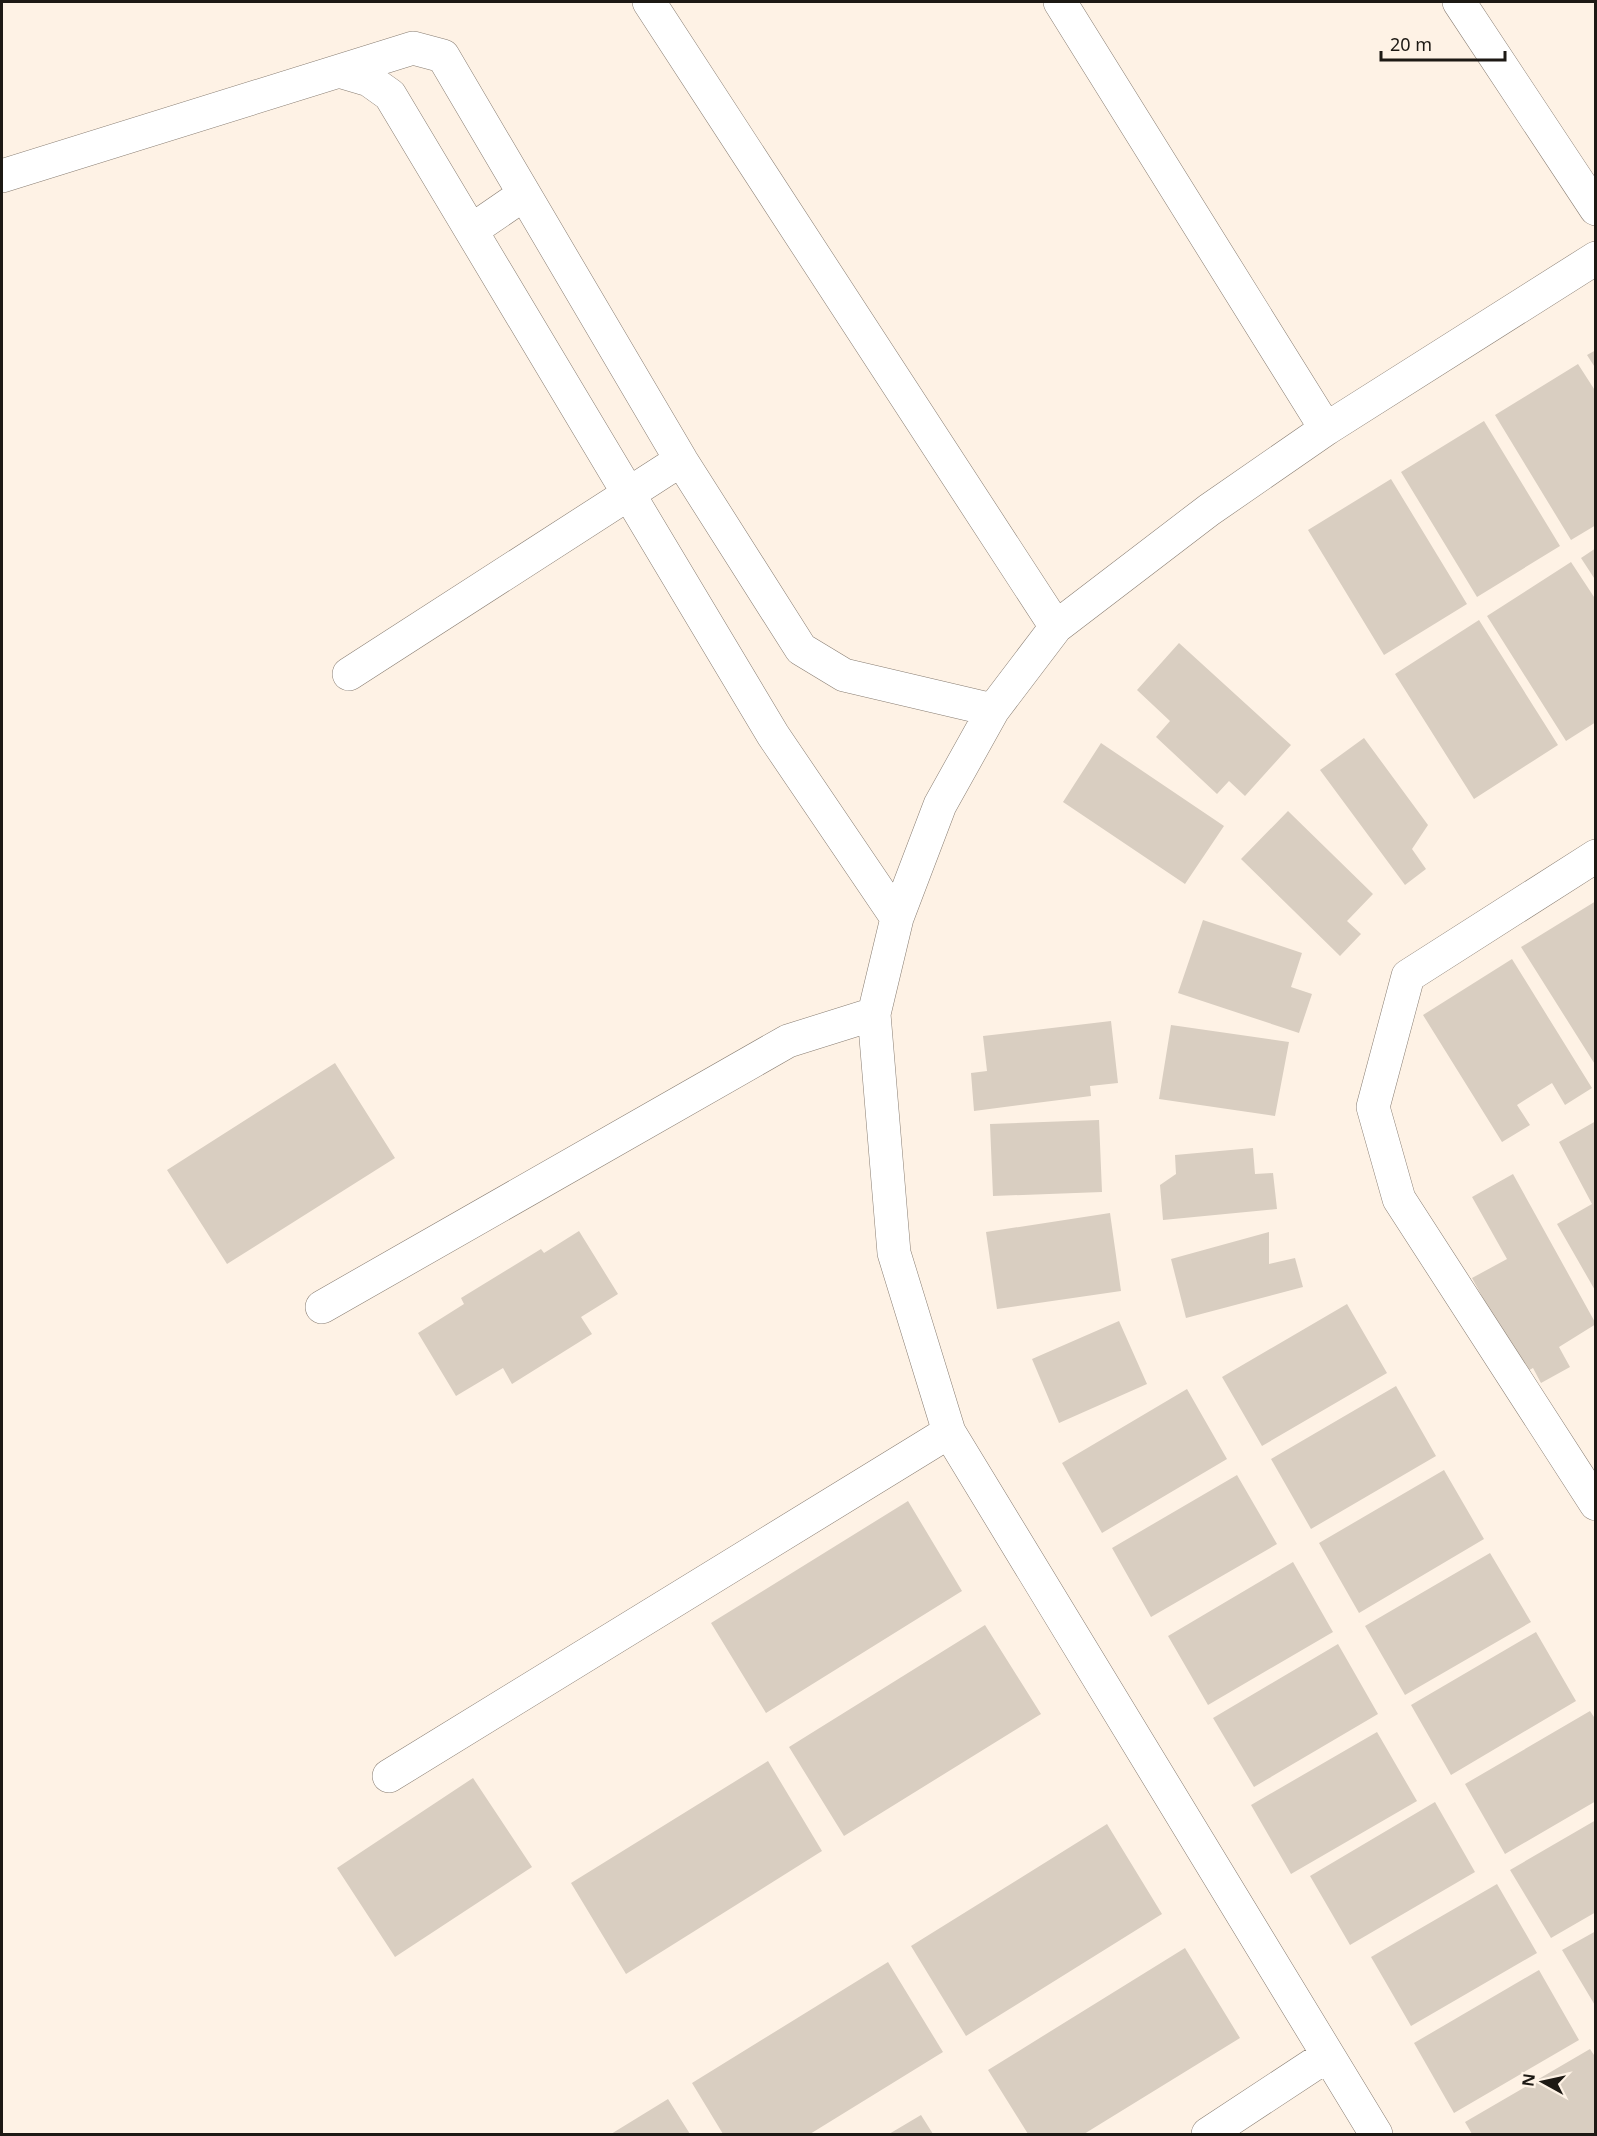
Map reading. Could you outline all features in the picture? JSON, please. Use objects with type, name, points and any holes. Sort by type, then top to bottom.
[{"type":"street","points":[[649,2],[1056,627]]},
{"type":"street","points":[[1060,2],[1326,429]]},
{"type":"street","points":[[1459,2],[1596,209]]},
{"type":"street","points":[[2,176],[342,72],[413,48],[443,56],[681,460],[801,649],[844,675],[993,710]]},
{"type":"street","points":[[342,72],[369,80],[390,95],[630,492],[773,735],[897,918]]},
{"type":"street","points":[[472,231],[523,195]]},
{"type":"street","points":[[1376,2134],[948,1432],[894,1253],[874,1014],[897,918],[940,805],[993,710],[1056,627],[1209,510],[1326,429],[1596,258]]},
{"type":"street","points":[[349,674],[681,460]]},
{"type":"street","points":[[1596,856],[1408,976],[1373,1107],[1399,1199],[1587,1467],[1596,1504]]},
{"type":"street","points":[[322,1307],[788,1041],[874,1014]]},
{"type":"street","points":[[389,1776],[948,1432]]},
{"type":"street","points":[[1208,2134],[1328,2055]]},
{"type":"building","points":[[1596,350],[1596,369],[1587,355]]},
{"type":"building","points":[[1578,364],[1596,392],[1596,525],[1571,540],[1495,415]]},
{"type":"building","points":[[1484,421],[1560,546],[1477,597],[1401,472]]},
{"type":"building","points":[[1391,479],[1467,604],[1384,655],[1308,530]]},
{"type":"building","points":[[1596,548],[1596,581],[1581,558]]},
{"type":"building","points":[[1571,562],[1596,600],[1596,722],[1566,741],[1487,616]]},
{"type":"building","points":[[1479,620],[1558,745],[1474,799],[1395,674]]},
{"type":"building","points":[[1179,643],[1291,745],[1245,796],[1229,781],[1217,794],[1156,737],[1170,721],[1137,690]]},
{"type":"building","points":[[1364,738],[1428,825],[1412,849],[1426,869],[1405,885],[1320,770]]},
{"type":"building","points":[[1101,743],[1224,826],[1185,884],[1063,802]]},
{"type":"building","points":[[1288,811],[1373,894],[1347,921],[1361,934],[1340,956],[1241,859]]},
{"type":"building","points":[[1596,901],[1596,1066],[1521,947]]},
{"type":"building","points":[[1203,920],[1302,953],[1291,987],[1312,994],[1299,1033],[1178,993]]},
{"type":"building","points":[[1512,959],[1592,1088],[1565,1105],[1552,1083],[1517,1105],[1530,1125],[1502,1142],[1423,1015]]},
{"type":"building","points":[[1111,1021],[1118,1083],[1090,1086],[1091,1096],[974,1111],[971,1073],[987,1071],[983,1036]]},
{"type":"building","points":[[1171,1025],[1289,1042],[1275,1116],[1159,1099]]},
{"type":"building","points":[[335,1063],[395,1158],[227,1264],[167,1170]]},
{"type":"building","points":[[1099,1120],[1102,1192],[993,1196],[990,1124]]},
{"type":"building","points":[[1596,1121],[1596,1292],[1557,1224],[1592,1204],[1559,1142]]},
{"type":"building","points":[[1253,1148],[1255,1174],[1273,1173],[1277,1209],[1163,1220],[1160,1185],[1176,1174],[1175,1155]]},
{"type":"building","points":[[1513,1174],[1596,1324],[1559,1347],[1570,1367],[1541,1383],[1533,1368],[1524,1373],[1472,1278],[1507,1259],[1472,1197]]},
{"type":"building","points":[[1110,1213],[1121,1291],[997,1309],[986,1232]]},
{"type":"building","points":[[579,1231],[618,1294],[581,1317],[592,1334],[512,1384],[503,1368],[456,1396],[418,1333],[464,1304],[461,1298],[541,1249],[544,1253]]},
{"type":"building","points":[[1269,1232],[1269,1264],[1295,1258],[1303,1287],[1186,1318],[1171,1259]]},
{"type":"building","points":[[1347,1304],[1387,1373],[1262,1446],[1222,1377]]},
{"type":"building","points":[[1119,1321],[1147,1384],[1059,1423],[1032,1359]]},
{"type":"building","points":[[1396,1386],[1436,1456],[1311,1529],[1271,1459]]},
{"type":"building","points":[[1187,1389],[1227,1459],[1102,1533],[1062,1463]]},
{"type":"building","points":[[1444,1470],[1484,1539],[1359,1613],[1319,1543]]},
{"type":"building","points":[[1237,1475],[1277,1544],[1151,1617],[1112,1548]]},
{"type":"building","points":[[908,1501],[962,1591],[766,1713],[711,1623]]},
{"type":"building","points":[[1490,1553],[1531,1622],[1405,1695],[1365,1626]]},
{"type":"building","points":[[1293,1562],[1333,1632],[1208,1705],[1168,1636]]},
{"type":"building","points":[[985,1625],[1041,1714],[844,1836],[789,1747]]},
{"type":"building","points":[[1536,1632],[1576,1701],[1451,1775],[1411,1705]]},
{"type":"building","points":[[1338,1644],[1378,1714],[1254,1787],[1213,1718]]},
{"type":"building","points":[[1590,1711],[1596,1720],[1596,1801],[1505,1854],[1465,1784]]},
{"type":"building","points":[[1377,1732],[1417,1801],[1291,1874],[1251,1805]]},
{"type":"building","points":[[768,1761],[822,1851],[626,1974],[571,1883]]},
{"type":"building","points":[[473,1778],[532,1867],[395,1957],[337,1868]]},
{"type":"building","points":[[1435,1802],[1475,1872],[1350,1945],[1310,1876]]},
{"type":"building","points":[[1596,1820],[1596,1912],[1551,1938],[1510,1870]]},
{"type":"building","points":[[1107,1824],[1162,1914],[966,2036],[911,1946]]},
{"type":"building","points":[[1497,1884],[1537,1953],[1411,2026],[1371,1957]]},
{"type":"building","points":[[1596,1931],[1596,2007],[1562,1950]]},
{"type":"building","points":[[1185,1948],[1240,2038],[1084,2134],[1028,2134],[988,2070]]},
{"type":"building","points":[[888,1962],[943,2052],[810,2134],[723,2134],[692,2083]]},
{"type":"building","points":[[1539,1970],[1579,2040],[1454,2113],[1414,2043]]},
{"type":"building","points":[[1590,2049],[1596,2058],[1596,2134],[1472,2134],[1465,2122]]},
{"type":"building","points":[[668,2099],[690,2134],[611,2134]]},
{"type":"building","points":[[921,2115],[933,2134],[889,2134]]}]
